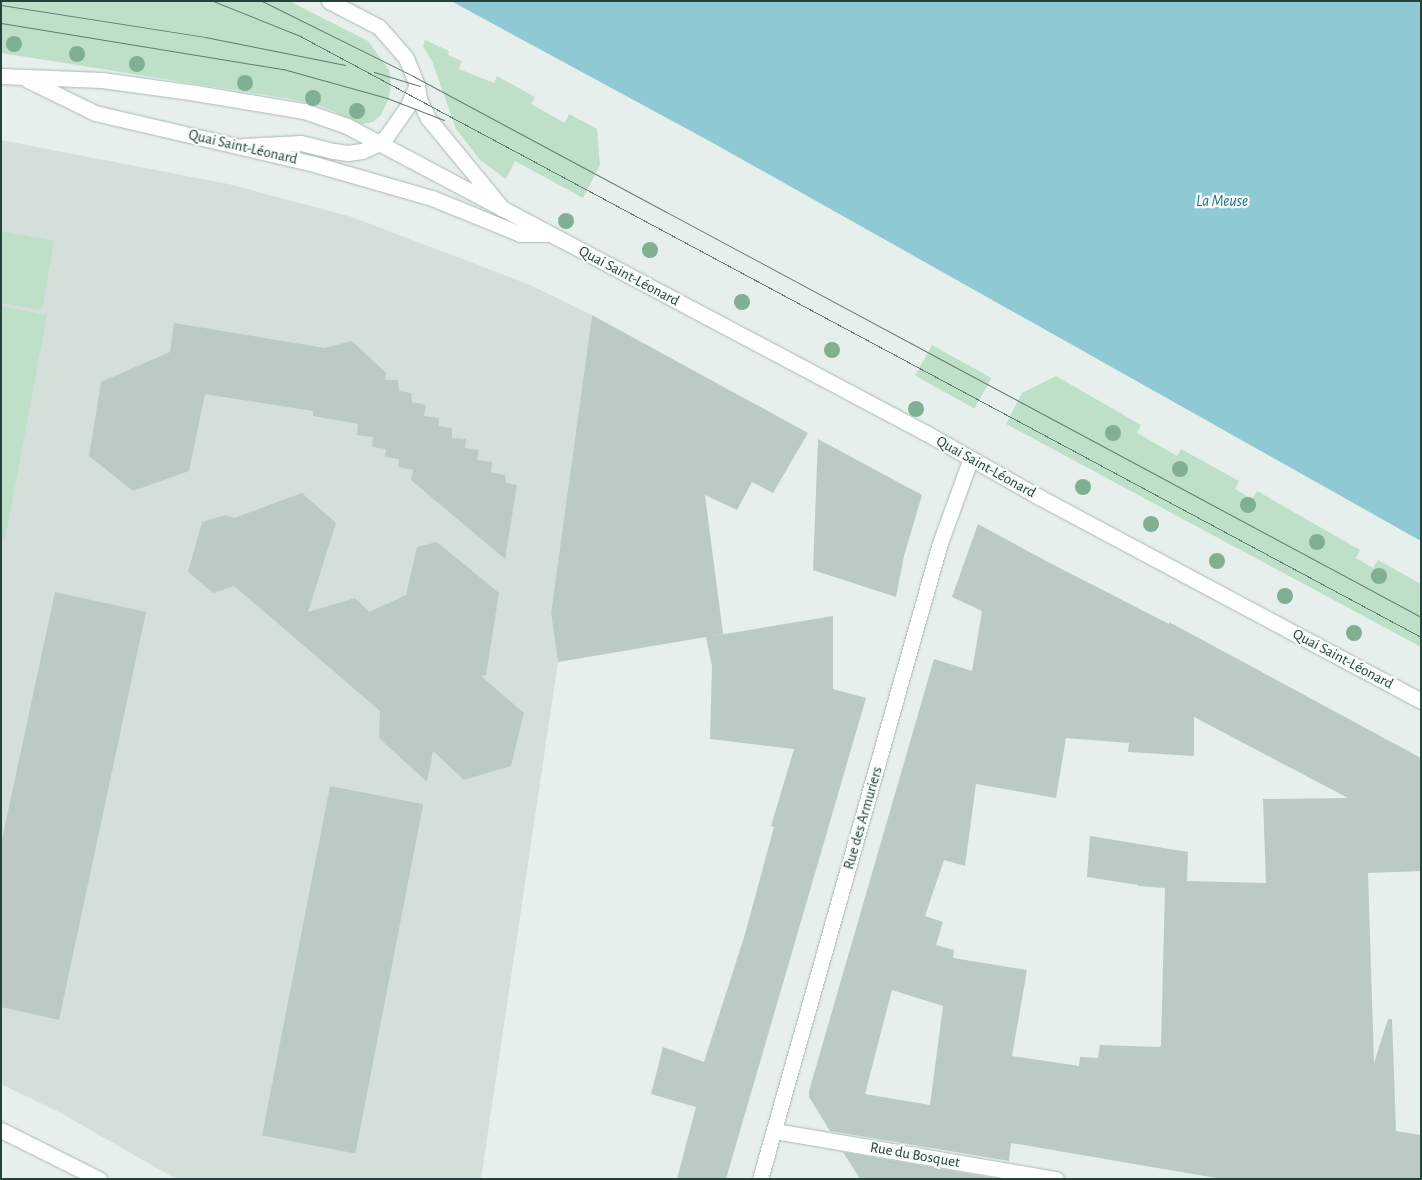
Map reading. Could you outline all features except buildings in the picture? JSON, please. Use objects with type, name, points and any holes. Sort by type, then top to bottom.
[{"type":"main road","name":"Quai Saint-Léonard","points":[[329,1],[379,27],[406,58],[417,84],[419,99],[428,118],[502,208]]},
{"type":"main road","name":"Quai Saint-Léonard","points":[[1,76],[102,80],[262,103],[304,111],[347,126],[971,458],[1421,701]]},
{"type":"main road","name":"Quai Saint-Léonard","points":[[22,77],[95,113],[314,164],[432,198],[520,234],[551,234]]},
{"type":"main road","points":[[241,146],[300,142],[348,153],[362,150],[378,144],[396,124],[417,84]]},
{"type":"main road","name":"Rue des Armuriers","points":[[760,1179],[940,543],[971,458]]},
{"type":"main road","points":[[1,1130],[99,1179]]},
{"type":"main road","name":"Rue du Bosquet","points":[[775,1131],[1056,1179]]},
{"type":"shaded area","points":[[1,140],[233,185],[352,217],[528,284],[592,315],[551,613],[558,662],[481,1179],[176,1179],[59,1112],[1,1084]]},
{"type":"green space","points":[[1,1],[289,1],[368,41],[389,70],[391,85],[389,98],[381,115],[373,122],[362,124],[323,107],[291,99],[1,53]]},
{"type":"green space","points":[[425,40],[449,51],[448,55],[462,61],[459,69],[494,83],[497,76],[535,97],[531,104],[565,123],[569,114],[597,129],[600,165],[583,198],[515,161],[506,179],[480,160],[456,129],[432,61],[423,46]]},
{"type":"green space","points":[[1,231],[54,241],[42,310],[1,303]]},
{"type":"green space","points":[[1,306],[47,315],[5,540],[1,539]]},
{"type":"green space","points":[[932,345],[991,378],[975,409],[915,376]]},
{"type":"green space","points":[[1056,376],[1141,425],[1137,433],[1177,456],[1181,449],[1239,481],[1235,489],[1252,499],[1257,491],[1360,550],[1356,558],[1373,568],[1378,560],[1421,584],[1421,647],[1006,424],[1022,393]]},
{"type":"water","name":"La Meuse","points":[[451,1],[1421,1],[1421,541],[713,143]]},
{"type":"tram line","points":[[213,1],[300,36],[1421,637]]},
{"type":"tram line","points":[[262,1],[413,76],[1421,617]]},
{"type":"tram line","points":[[1,5],[205,37],[345,65]]},
{"type":"tram line","points":[[1,23],[283,69],[387,98],[444,120]]},
{"type":"tram line","points":[[374,72],[420,86]]}]
